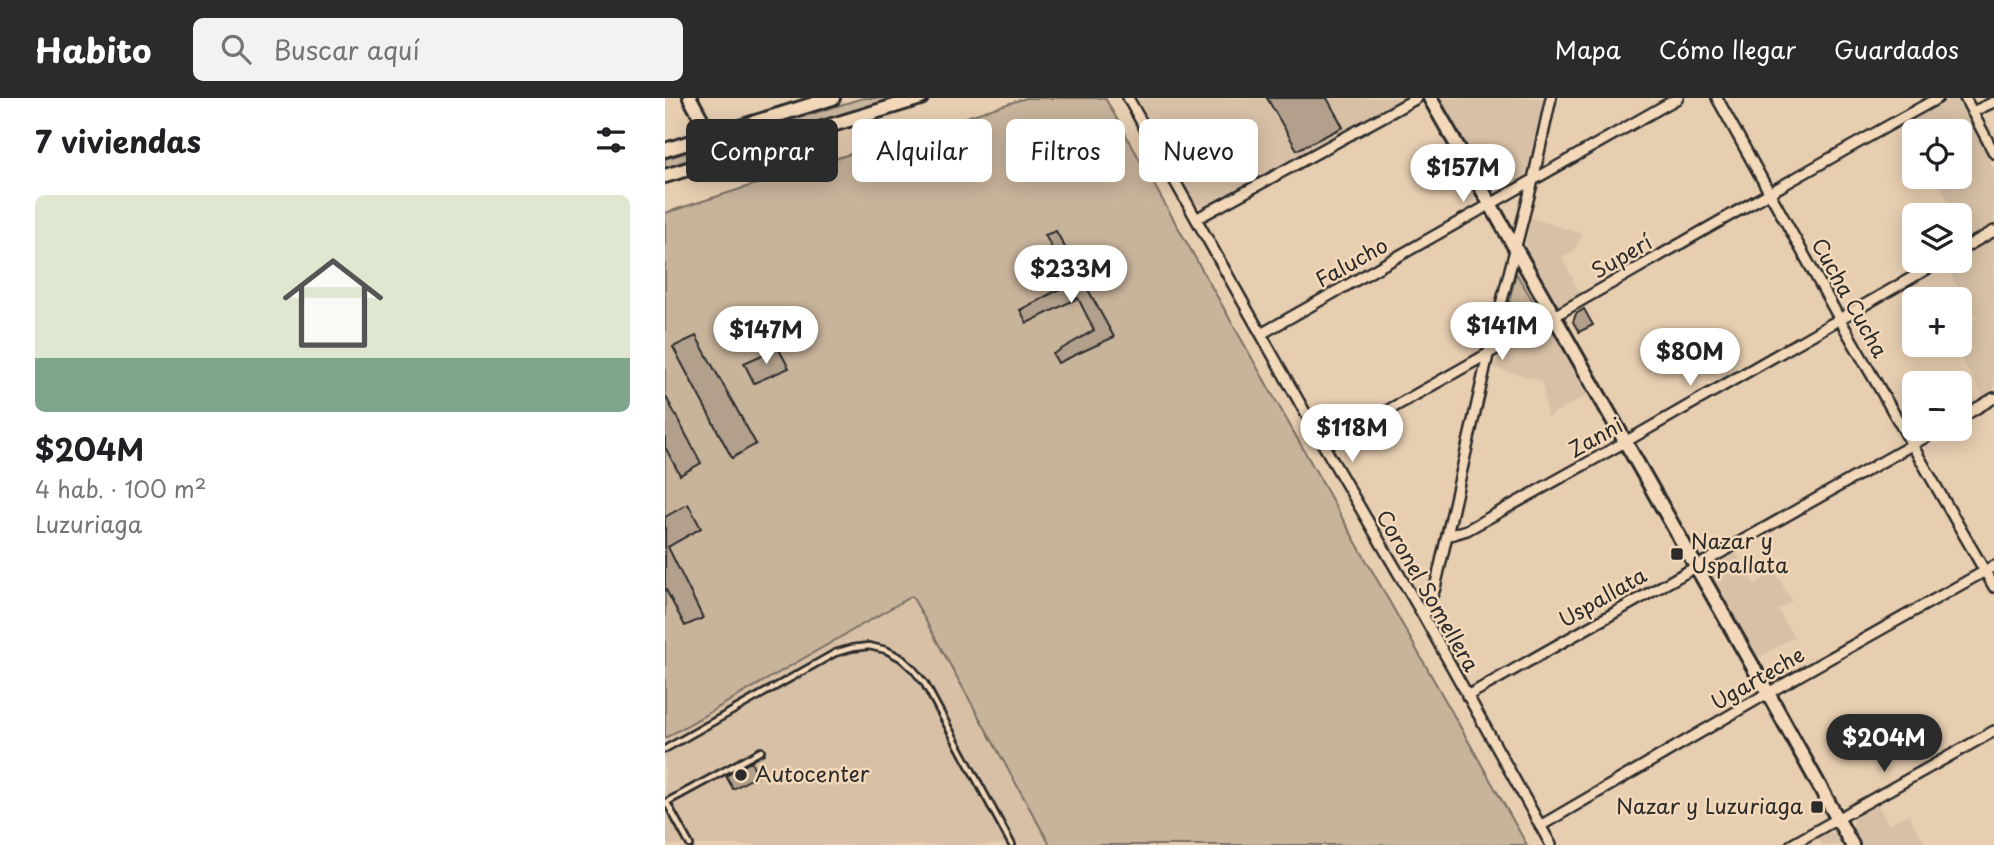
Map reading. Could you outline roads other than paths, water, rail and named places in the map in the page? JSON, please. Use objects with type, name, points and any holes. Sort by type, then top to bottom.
[{"type":"street","points":[[690,98],[701,119]]},
{"type":"street","points":[[763,119],[833,98]]},
{"type":"street","points":[[838,123],[921,98]]},
{"type":"street","name":"Coronel Somellera","points":[[1128,98],[1551,845]]},
{"type":"street","points":[[1196,219],[1417,98]]},
{"type":"street","points":[[1430,98],[1852,845]]},
{"type":"street","points":[[1424,617],[1435,589],[1488,355],[1551,98]]},
{"type":"street","name":"Falucho","points":[[1261,334],[1678,98]]},
{"type":"street","name":"Cucha Cucha","points":[[1717,98],[1839,318],[1912,444],[1989,568],[1994,587]]},
{"type":"street","name":"Superí","points":[[1324,446],[1938,98]]},
{"type":"street","points":[[1965,98],[1994,153]]},
{"type":"street","points":[[1972,112],[1994,102]]},
{"type":"street","points":[[665,150],[686,143]]},
{"type":"street","points":[[665,176],[686,169]]},
{"type":"street","points":[[1972,243],[1994,231]]},
{"type":"street","name":"Zanni","points":[[1447,536],[1467,530],[1920,273]]},
{"type":"street","points":[[1972,411],[1994,398]]},
{"type":"street","name":"Uspallata","points":[[1467,696],[1918,441]]},
{"type":"street","name":"Ugarteche","points":[[1540,826],[1989,568]]},
{"type":"street","points":[[1791,845],[1994,731]]},
{"type":"lane","points":[[665,749],[835,653],[869,646],[886,650],[901,657],[926,684],[1012,845]]},
{"type":"lane","points":[[690,845],[666,803],[761,751]]},
{"type":"place","name":"Nazar y Uspallata","points":[[1677,554]]},
{"type":"place","name":"Autocenter","points":[[741,775]]},
{"type":"place","name":"Nazar y Luzuriaga","points":[[1817,807]]}]
